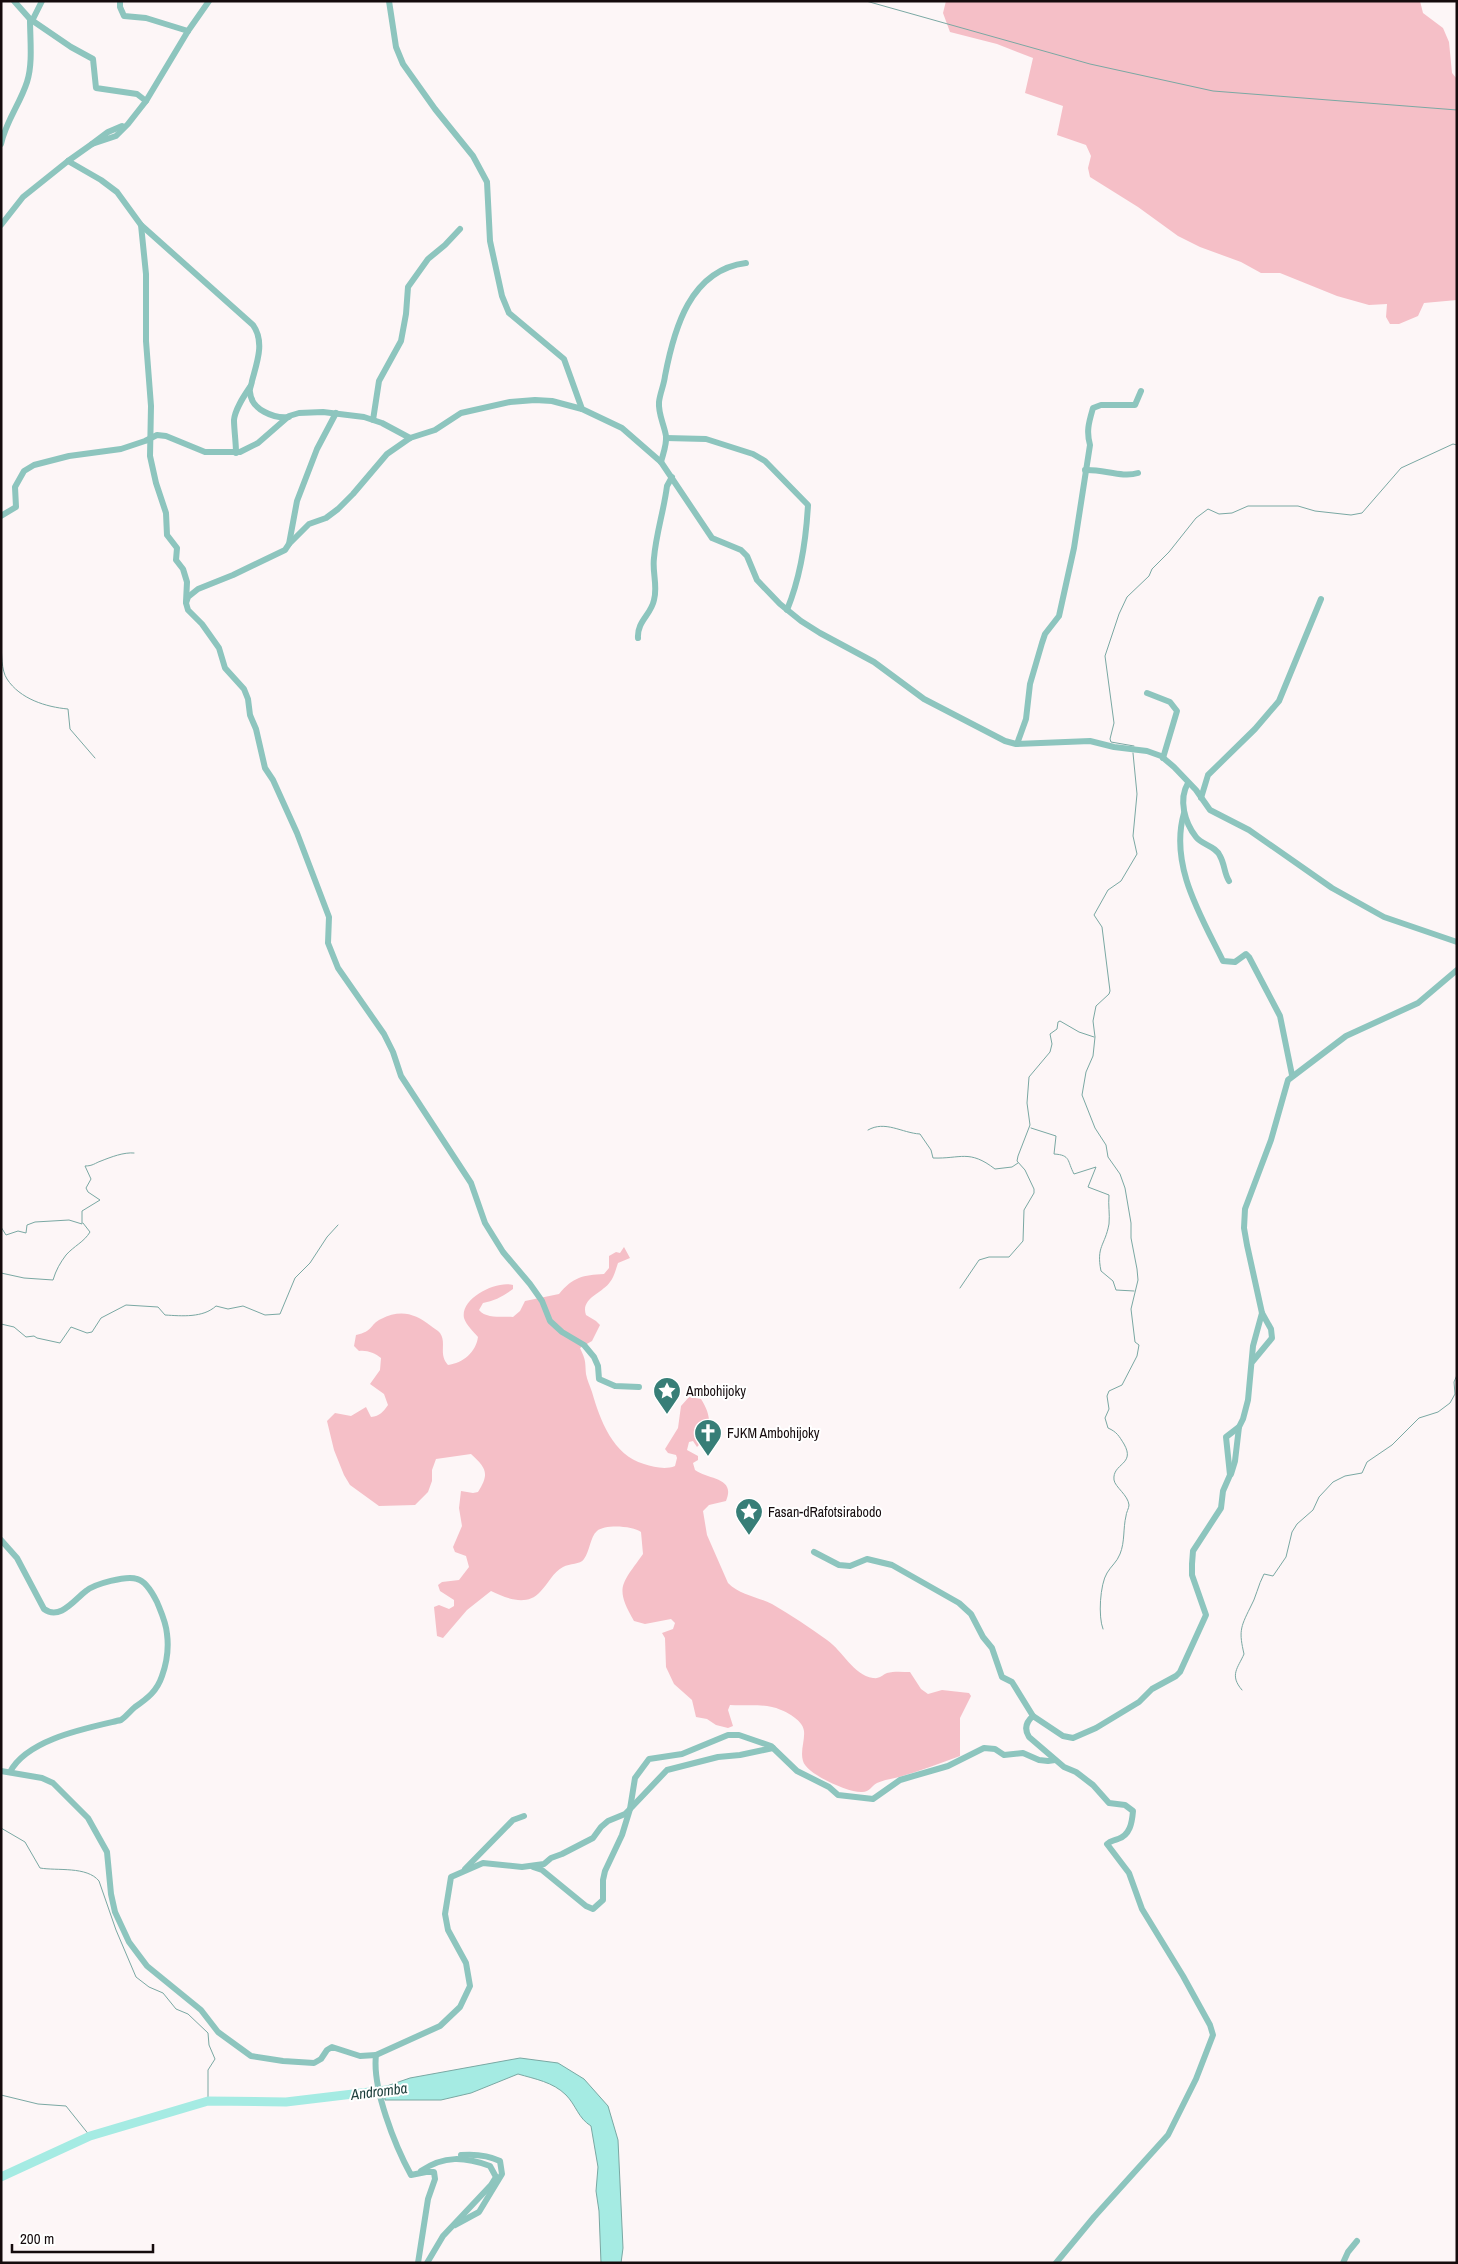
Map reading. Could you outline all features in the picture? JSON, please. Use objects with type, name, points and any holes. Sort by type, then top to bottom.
[{"type":"street","points":[[14,1],[31,20],[93,59],[94,86],[96,88],[137,94],[146,101]]},
{"type":"street","points":[[1,144],[5,127],[20,101],[28,80],[31,20],[42,1]]},
{"type":"street","points":[[120,1],[120,7],[124,16],[146,18],[188,31]]},
{"type":"street","points":[[1,225],[23,197],[68,161],[92,144],[116,136],[146,101],[188,31],[209,1]]},
{"type":"street","points":[[389,1],[396,47],[402,64],[473,156],[488,182],[490,241],[502,296],[508,313],[564,360],[582,409]]},
{"type":"street","points":[[68,161],[117,192],[141,225],[256,329],[259,337],[259,353],[250,392],[252,400],[261,410],[276,418],[299,413],[336,413],[373,420],[410,438]]},
{"type":"street","points":[[141,225],[146,274],[146,342],[151,406],[149,440],[152,469],[166,513],[167,535],[177,548],[176,560],[185,574],[188,610],[202,624],[219,648],[225,668],[244,689],[248,699],[250,715],[256,728],[264,768],[273,780],[297,833],[329,916],[328,944],[338,968],[384,1034],[394,1052],[401,1076],[471,1183],[486,1223],[503,1252],[542,1301],[550,1320],[562,1332],[584,1344],[598,1366],[599,1379],[615,1386],[639,1387]]},
{"type":"street","points":[[373,420],[379,382],[401,341],[408,287],[428,259],[460,229]]},
{"type":"street","points":[[661,462],[666,438],[659,413],[659,402],[669,356],[684,312],[700,285],[723,269],[746,263]]},
{"type":"street","points":[[236,453],[237,436],[234,420],[251,386]]},
{"type":"street","points":[[1016,744],[1026,718],[1030,684],[1045,634],[1059,616],[1074,548],[1090,445],[1087,434],[1088,426],[1093,408],[1101,405],[1135,405],[1142,391]]},
{"type":"street","points":[[186,603],[188,597],[198,589],[270,559],[285,550],[309,524],[326,518],[338,509],[388,454],[410,438],[435,430],[461,413],[510,402],[552,401],[582,409],[622,428],[661,462],[712,538],[741,550],[747,556],[757,580],[787,610],[820,633],[874,662],[924,699],[1004,741],[1016,744],[1076,741],[1147,751],[1163,758],[1174,767],[1210,810],[1249,830],[1332,888],[1384,917],[1428,930],[1457,942]]},
{"type":"street","points":[[289,544],[297,501],[317,449],[336,413]]},
{"type":"street","points":[[1,516],[16,507],[15,487],[24,471],[34,465],[69,456],[121,449],[149,440],[157,435],[166,436],[205,452],[236,453],[245,451],[258,443],[289,416]]},
{"type":"street","points":[[666,438],[706,439],[753,454],[765,461],[808,505],[803,554],[794,593],[787,610]]},
{"type":"street","points":[[1085,470],[1115,472],[1130,476],[1138,473]]},
{"type":"street","points":[[638,638],[639,624],[652,606],[655,597],[654,558],[667,486],[672,477]]},
{"type":"street","points":[[1201,798],[1208,775],[1255,729],[1278,701],[1322,599]]},
{"type":"street","points":[[1147,693],[1170,702],[1177,710],[1163,758]]},
{"type":"street","points":[[1188,784],[1183,795],[1184,813],[1187,822],[1196,838],[1205,842],[1220,855],[1224,873],[1229,881]]},
{"type":"street","points":[[1184,813],[1181,824],[1183,872],[1193,900],[1223,961],[1235,962],[1246,954],[1249,957],[1280,1016],[1292,1076]]},
{"type":"street","points":[[1252,1362],[1272,1338],[1271,1329],[1262,1313],[1245,1237],[1245,1209],[1272,1140],[1284,1089],[1292,1076],[1313,1063],[1346,1036],[1365,1026],[1394,1016],[1418,1003],[1457,970]]},
{"type":"street","points":[[1230,1475],[1226,1437],[1239,1427],[1244,1419],[1248,1400],[1253,1346],[1262,1313]]},
{"type":"street","points":[[814,1552],[844,1566],[850,1566],[866,1559],[884,1563],[959,1603],[971,1614],[983,1637],[992,1648],[1002,1677],[1012,1682],[1033,1716],[1063,1736],[1073,1738],[1096,1728],[1139,1702],[1152,1689],[1180,1672],[1206,1615],[1192,1575],[1193,1551],[1222,1508],[1223,1491],[1235,1461],[1239,1427]]},
{"type":"street","points":[[1,1540],[12,1550],[44,1609],[48,1612],[59,1612],[66,1609],[86,1590],[103,1583],[132,1578],[142,1581],[154,1595],[164,1617],[168,1646],[167,1660],[159,1686],[152,1694],[133,1708],[127,1716],[121,1720],[62,1735],[38,1746],[31,1752],[21,1756],[10,1772]]},
{"type":"street","points":[[1033,1716],[1026,1726],[1029,1738],[1056,1760],[1088,1781],[1109,1803],[1125,1805],[1133,1811],[1128,1832],[1107,1844],[1129,1873],[1142,1908],[1196,2001],[1213,2035],[1196,2079],[1168,2135],[1094,2217],[1056,2263]]},
{"type":"street","points":[[1,1771],[42,1778],[53,1783],[88,1818],[108,1852],[110,1885],[115,1912],[129,1942],[147,1966],[201,2010],[224,2037],[250,2056],[314,2063],[321,2059],[332,2047],[360,2056],[376,2055],[440,2026],[460,2008],[470,1986],[466,1962],[448,1930],[445,1914],[450,1878],[483,1864],[532,1867],[542,1870],[586,1906],[593,1909],[603,1900],[605,1871],[622,1835],[630,1809],[635,1778],[649,1759],[682,1754],[728,1735],[739,1734],[773,1748],[797,1771],[829,1787],[838,1795],[873,1799],[900,1780],[948,1766],[984,1748],[995,1750],[1004,1755],[1023,1753],[1039,1760],[1056,1760]]},
{"type":"street","points":[[532,1867],[544,1864],[551,1858],[594,1838],[608,1820],[624,1814],[630,1809],[667,1770],[718,1757],[773,1748]]},
{"type":"street","points":[[462,1872],[494,1837],[516,1818],[524,1816]]},
{"type":"street","points":[[376,2055],[375,2065],[382,2104],[404,2163],[411,2175],[434,2172],[435,2179],[428,2199],[418,2263]]},
{"type":"street","points":[[418,2174],[439,2161],[460,2155],[473,2154],[495,2158],[500,2161],[502,2174],[479,2212],[452,2226]]},
{"type":"street","points":[[429,2261],[435,2247],[496,2177],[490,2166],[471,2159],[458,2158],[439,2161]]},
{"type":"street","points":[[1343,2263],[1348,2252],[1357,2241]]},
{"type":"shaded area","points":[[946,1],[1420,1],[1423,13],[1443,28],[1449,42],[1452,73],[1457,79],[1457,300],[1424,303],[1418,316],[1399,324],[1390,324],[1386,317],[1387,304],[1369,305],[1337,296],[1280,273],[1261,273],[1241,262],[1200,247],[1178,236],[1138,207],[1090,177],[1088,168],[1091,156],[1086,145],[1057,135],[1063,106],[1025,93],[1033,58],[997,44],[950,32],[943,13]]},
{"type":"shaded area","points":[[624,1247],[630,1258],[618,1263],[614,1275],[607,1286],[593,1296],[586,1304],[586,1315],[600,1325],[592,1341],[580,1348],[599,1414],[609,1435],[624,1453],[633,1459],[660,1468],[675,1466],[676,1455],[668,1453],[665,1449],[678,1428],[681,1406],[689,1397],[701,1399],[709,1418],[708,1430],[706,1436],[697,1447],[693,1441],[689,1442],[687,1450],[698,1456],[698,1460],[693,1463],[695,1470],[720,1480],[727,1487],[726,1501],[709,1505],[703,1511],[707,1535],[728,1583],[744,1593],[772,1604],[807,1626],[833,1645],[854,1668],[866,1676],[875,1678],[890,1672],[910,1672],[921,1689],[928,1694],[942,1690],[969,1693],[971,1696],[960,1718],[960,1756],[879,1782],[867,1791],[862,1792],[829,1782],[806,1766],[802,1757],[803,1727],[800,1722],[786,1712],[767,1706],[730,1705],[728,1710],[733,1726],[728,1728],[716,1725],[707,1719],[696,1717],[692,1700],[674,1684],[666,1667],[665,1638],[662,1633],[673,1629],[675,1623],[671,1619],[645,1624],[634,1621],[624,1600],[623,1586],[643,1554],[641,1532],[632,1528],[606,1527],[597,1531],[582,1561],[559,1569],[535,1597],[516,1600],[491,1591],[467,1610],[443,1638],[437,1636],[434,1607],[439,1605],[449,1609],[454,1606],[454,1600],[440,1591],[438,1585],[442,1582],[459,1580],[469,1567],[466,1556],[455,1552],[453,1547],[462,1526],[459,1508],[461,1491],[478,1492],[484,1480],[485,1471],[471,1454],[436,1459],[428,1492],[415,1505],[379,1506],[350,1485],[334,1450],[327,1421],[335,1413],[351,1416],[366,1407],[371,1417],[377,1416],[388,1405],[384,1394],[370,1384],[380,1370],[381,1358],[371,1352],[359,1351],[354,1346],[356,1335],[366,1332],[377,1321],[388,1316],[401,1313],[413,1315],[439,1332],[443,1341],[445,1361],[448,1365],[454,1364],[468,1356],[477,1342],[478,1337],[465,1321],[464,1311],[474,1297],[481,1292],[498,1285],[513,1285],[513,1289],[506,1294],[495,1300],[483,1303],[479,1310],[490,1316],[513,1317],[520,1311],[525,1301],[559,1294],[574,1280],[590,1275],[604,1274],[609,1268],[609,1256],[616,1252],[620,1253]]},
{"type":"water","points":[[520,2058],[558,2063],[584,2079],[608,2106],[618,2140],[623,2248],[621,2263],[601,2263],[599,2211],[596,2191],[598,2167],[591,2126],[583,2119],[561,2091],[544,2082],[518,2074],[471,2093],[441,2100],[385,2100],[384,2087],[410,2078]]},
{"type":"waterway","points":[[866,1],[1090,64],[1213,91],[1457,110]]},
{"type":"waterway","points":[[1134,746],[1111,742],[1110,739],[1114,723],[1105,656],[1119,614],[1127,597],[1149,576],[1152,569],[1169,552],[1196,518],[1208,509],[1219,514],[1232,513],[1248,506],[1298,506],[1315,511],[1351,515],[1362,513],[1401,468],[1453,444],[1457,445]]},
{"type":"waterway","points":[[1,644],[4,671],[12,686],[34,701],[68,709],[70,729],[95,758]]},
{"type":"waterway","points":[[1103,1629],[1100,1609],[1101,1592],[1107,1573],[1122,1549],[1129,1505],[1114,1480],[1116,1470],[1126,1460],[1127,1451],[1118,1434],[1108,1428],[1105,1418],[1109,1409],[1107,1396],[1109,1391],[1122,1385],[1137,1356],[1139,1345],[1135,1342],[1131,1309],[1138,1280],[1125,1188],[1120,1174],[1108,1157],[1106,1145],[1095,1128],[1082,1095],[1086,1072],[1093,1056],[1095,1037],[1093,1021],[1096,1006],[1110,991],[1102,927],[1094,915],[1108,890],[1121,881],[1137,854],[1133,836],[1137,794],[1133,753]]},
{"type":"waterway","points":[[960,1288],[979,1260],[989,1257],[1009,1257],[1023,1241],[1024,1210],[1034,1193],[1034,1189],[1025,1170],[1017,1161],[1030,1125],[1027,1103],[1029,1077],[1050,1052],[1052,1044],[1050,1034],[1057,1029],[1058,1022],[1060,1021],[1079,1032],[1094,1037]]},
{"type":"waterway","points":[[868,1130],[881,1126],[920,1134],[931,1150],[933,1158],[971,1157],[995,1169],[1012,1167],[1018,1163]]},
{"type":"waterway","points":[[1031,1128],[1056,1136],[1054,1154],[1066,1157],[1074,1174],[1096,1167],[1088,1187],[1109,1195],[1109,1224],[1100,1251],[1101,1271],[1113,1281],[1116,1290],[1134,1291]]},
{"type":"waterway","points":[[1,1227],[6,1235],[18,1231],[26,1233],[27,1225],[35,1222],[69,1220],[82,1224],[82,1211],[100,1200],[88,1192],[86,1188],[91,1179],[85,1166],[118,1155],[134,1153]]},
{"type":"waterway","points":[[1,1273],[24,1278],[53,1280],[58,1267],[66,1255],[85,1239],[90,1232],[83,1223]]},
{"type":"waterway","points":[[1,1324],[14,1327],[26,1337],[34,1336],[60,1343],[71,1327],[87,1333],[92,1332],[101,1318],[126,1305],[158,1307],[165,1315],[185,1316],[205,1313],[216,1306],[228,1309],[243,1306],[265,1315],[280,1314],[295,1278],[310,1263],[327,1237],[338,1225]]},
{"type":"waterway","points":[[1242,1690],[1235,1676],[1244,1654],[1241,1640],[1242,1626],[1264,1574],[1273,1576],[1286,1557],[1292,1532],[1297,1524],[1313,1510],[1319,1497],[1333,1482],[1345,1476],[1362,1473],[1367,1462],[1392,1445],[1419,1418],[1438,1412],[1450,1403],[1455,1394],[1454,1382],[1457,1375]]},
{"type":"waterway","points":[[1,1828],[25,1842],[40,1868],[80,1871],[94,1876],[99,1881],[116,1930],[136,1977],[149,1987],[163,1993],[176,2009],[188,2014],[208,2033],[209,2045],[215,2059],[208,2070],[208,2101]]},
{"type":"waterway","name":"Andromba","points":[[1,2177],[90,2136],[208,2101],[286,2102],[395,2089]]},
{"type":"waterway","points":[[1,2095],[38,2104],[66,2106],[90,2136]]},
{"type":"place","name":"Ambohijoky","points":[[667,1415]]},
{"type":"place","name":"FJKM Ambohijoky","points":[[708,1457]]},
{"type":"place","name":"Fasan-dRafotsirabodo","points":[[749,1536]]}]
